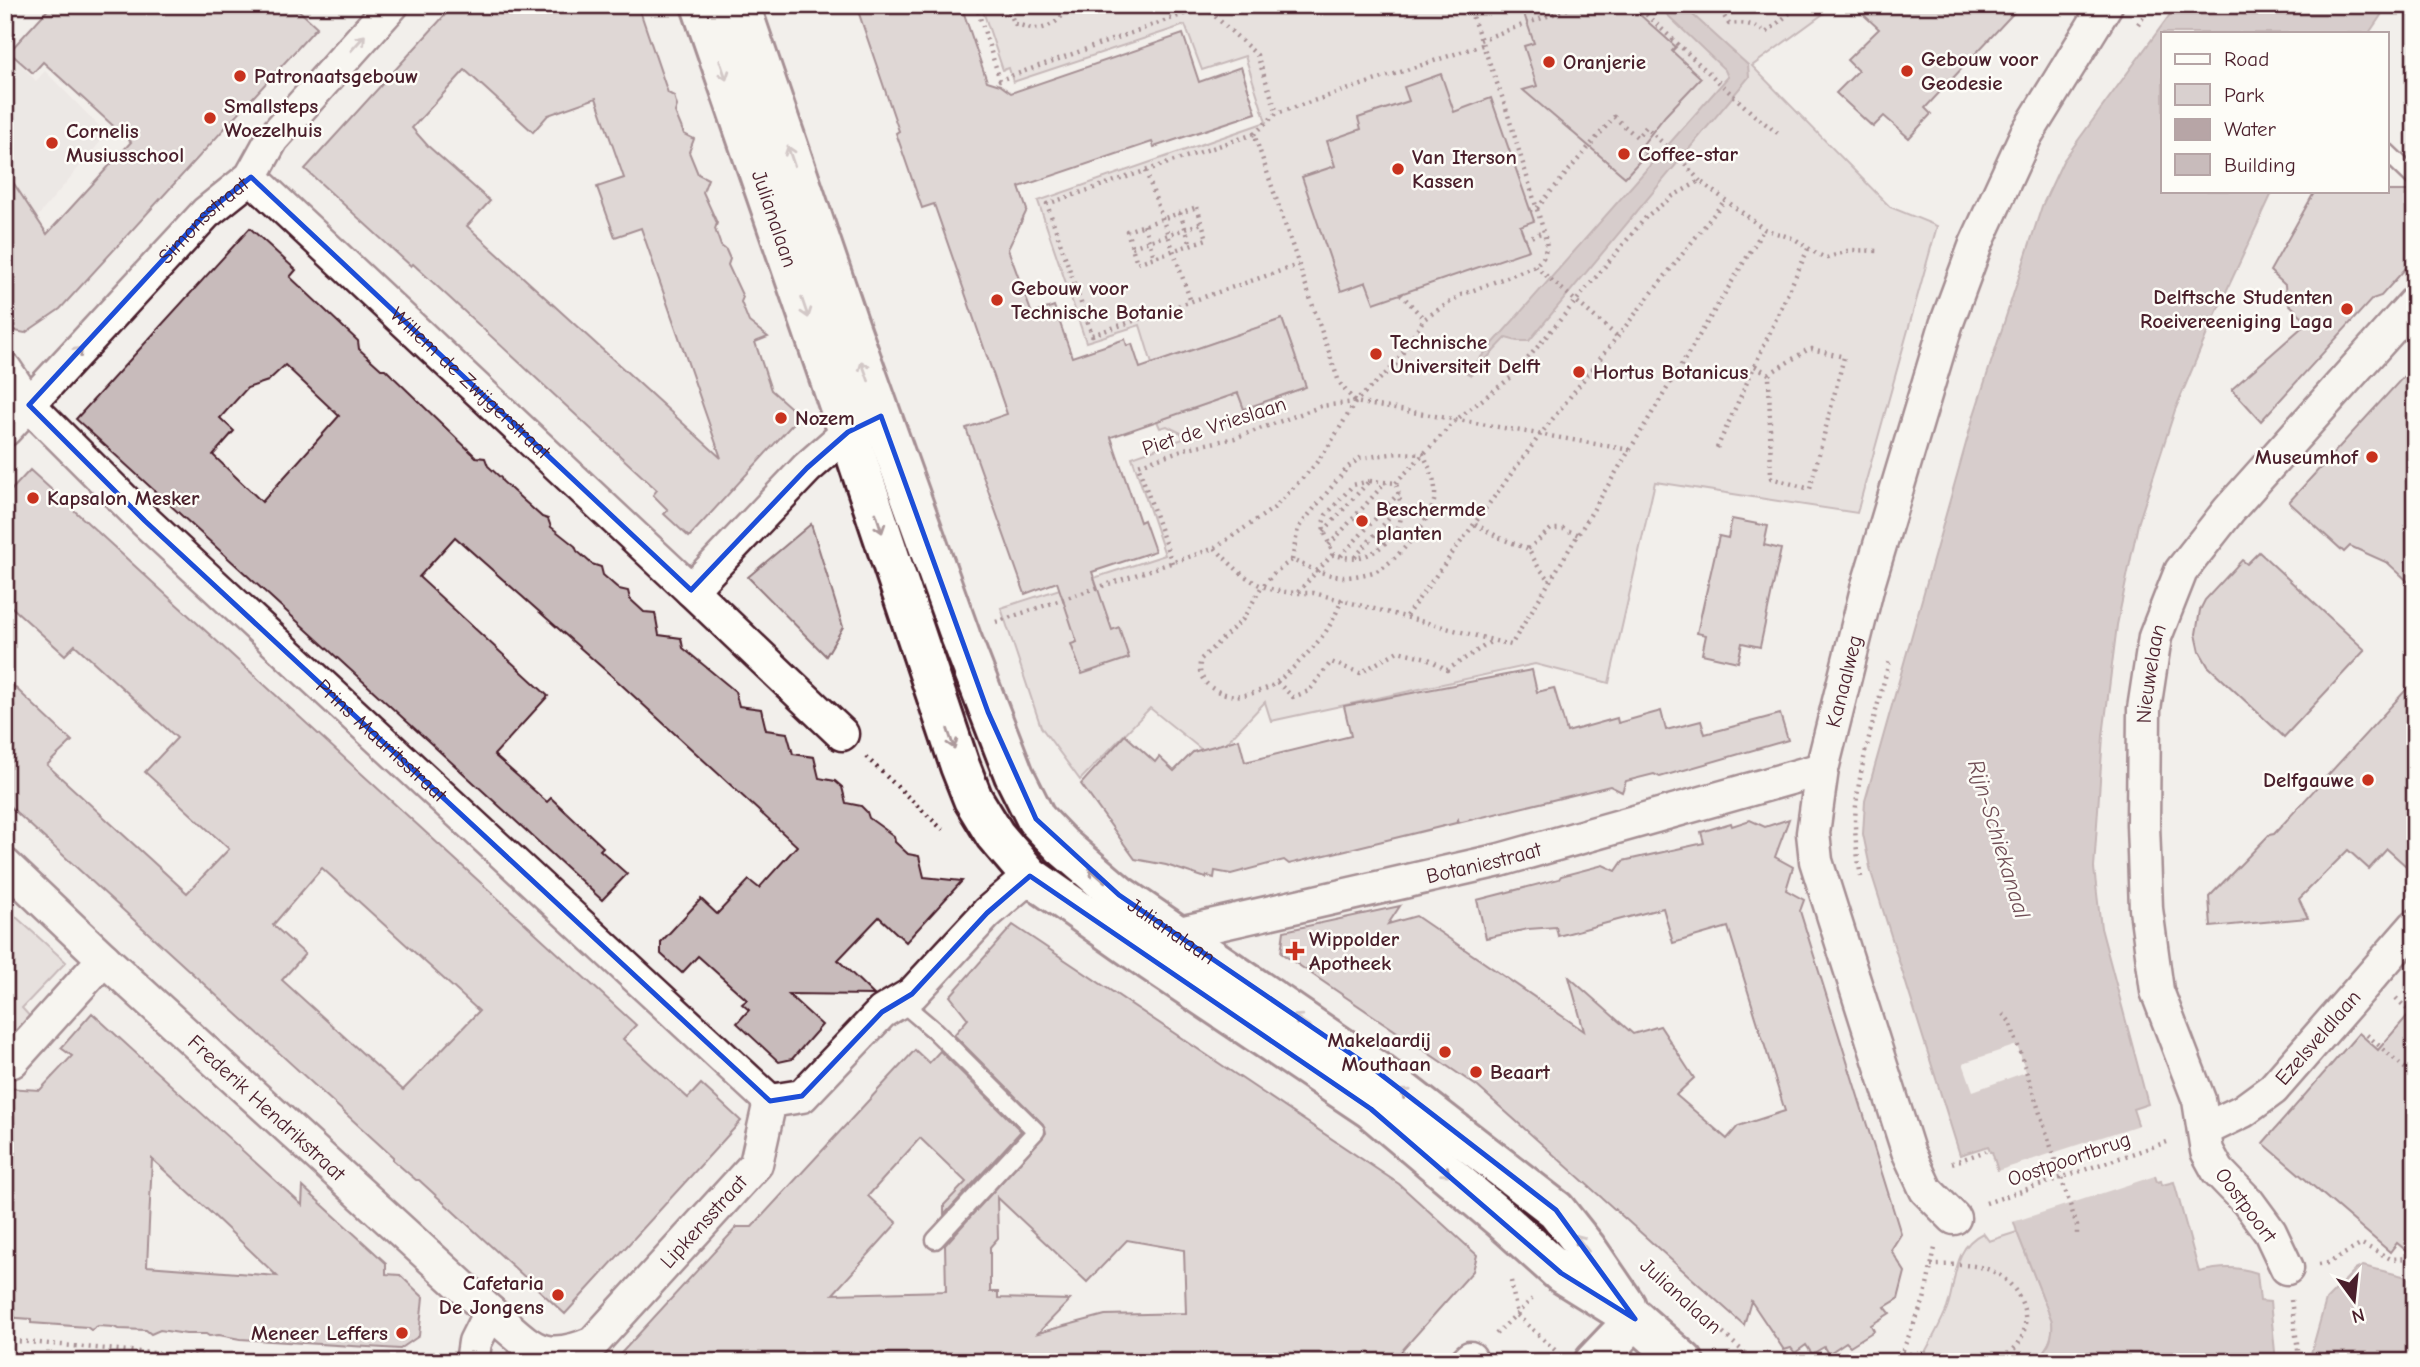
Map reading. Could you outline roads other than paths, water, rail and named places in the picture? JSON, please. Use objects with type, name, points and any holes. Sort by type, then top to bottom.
[{"type":"main road","name":"Julianalaan","points":[[701,5],[865,424],[1014,775],[1036,819],[1062,846],[1119,895],[1163,948]]},
{"type":"main road","name":"Julianalaan","points":[[740,5],[865,424],[972,799],[995,835],[1030,876],[1163,948],[1371,1109],[1561,1273],[1635,1320],[1672,1358]]},
{"type":"main road","points":[[1577,1358],[1635,1320]]},
{"type":"street","name":"Simonsstraat","points":[[5,430],[206,213],[251,177],[272,139],[392,5]]},
{"type":"street","name":"Kanaalweg","points":[[1954,1218],[1926,1190],[1909,1152],[1816,861],[1813,833],[1822,769],[1868,585],[1946,325],[1976,244],[2026,135],[2106,5]]},
{"type":"street","name":"Willem de Zwijgerstraat","points":[[251,177],[691,590]]},
{"type":"street","name":"Nieuwelaan","points":[[2204,1130],[2199,1100],[2157,991],[2146,908],[2143,824],[2144,709],[2155,637],[2181,571],[2229,510],[2415,302]]},
{"type":"street","name":"Prins Mauritsstraat","points":[[5,369],[29,405],[154,530],[770,1101]]},
{"type":"street","points":[[842,734],[691,590],[807,468],[865,424]]},
{"type":"street","name":"Botaniestraat","points":[[1163,948],[1500,860],[1822,769]]},
{"type":"street","name":"Frederik Hendrikstraat","points":[[5,865],[490,1312]]},
{"type":"street","points":[[770,1101],[802,1096],[882,1012],[912,994],[987,913],[1030,876]]},
{"type":"street","name":"Ezelsveldlaan","points":[[2204,1130],[2260,1100],[2273,1089],[2415,926]]},
{"type":"street","points":[[5,1060],[12,1061],[104,959]]},
{"type":"street","name":"Lipkensstraat","points":[[490,1312],[535,1350],[572,1352],[593,1343],[756,1164],[770,1101]]},
{"type":"street","name":"Oostpoort","points":[[2204,1130],[2207,1151],[2218,1171],[2248,1202],[2270,1232],[2287,1268]]},
{"type":"street","points":[[472,1362],[475,1342],[490,1312]]},
{"type":"lane","points":[[2388,153],[2415,179]]},
{"type":"lane","points":[[900,1001],[934,1030],[1036,1131],[935,1240]]},
{"type":"water","points":[[1657,5],[1682,5],[1748,65],[1749,77],[1529,341],[1506,338],[1471,375],[1467,373],[1728,77],[1725,70]]},
{"type":"water","name":"Rijn-Schiekanaal","points":[[2177,5],[2388,5],[2370,32],[2161,32],[2161,192],[2273,192],[2211,324],[2175,410],[2138,524],[2117,625],[2103,736],[2094,868],[2101,928],[2148,1104],[2133,1109],[2157,1182],[2161,1181],[2162,1185],[2174,1182],[2199,1272],[2228,1268],[2257,1273],[2260,1301],[2270,1302],[2276,1362],[2035,1362],[2049,1343],[2052,1321],[2017,1232],[1992,1152],[1988,1146],[1960,1155],[1871,872],[1863,834],[1865,801],[1974,415],[2042,206],[2063,161]]},
{"type":"water","points":[[2363,1266],[2415,1279],[2415,1362],[2304,1362],[2310,1357],[2326,1300],[2355,1270]]},
{"type":"place","name":"Oranjerie","points":[[1549,62]]},
{"type":"place","name":"Gebouw voor Geodesie","points":[[1907,71]]},
{"type":"place","name":"Patronaatsgebouw","points":[[240,76]]},
{"type":"place","name":"Smallsteps Woezelhuis","points":[[210,118]]},
{"type":"place","name":"Cornelis Musiusschool","points":[[52,143]]},
{"type":"place","name":"Coffee-star","points":[[1624,154]]},
{"type":"place","name":"Van Iterson Kassen","points":[[1398,169]]},
{"type":"place","name":"Gebouw voor Technische Botanie","points":[[997,300]]},
{"type":"place","name":"Delftsche Studenten Roeivereeniging Laga","points":[[2347,309]]},
{"type":"place","name":"Technische Universiteit Delft","points":[[1376,354]]},
{"type":"place","name":"Hortus Botanicus","points":[[1579,372]]},
{"type":"place","name":"Nozem","points":[[781,418]]},
{"type":"place","name":"Museumhof","points":[[2372,457]]},
{"type":"place","name":"Kapsalon Mesker","points":[[33,498]]},
{"type":"place","name":"Beschermde planten","points":[[1362,521]]},
{"type":"place","name":"Delfgauwe","points":[[2368,780]]},
{"type":"place","name":"Wippolder Apotheek","points":[[1295,951]]},
{"type":"place","name":"Makelaardij Mouthaan","points":[[1445,1052]]},
{"type":"place","name":"Beaart","points":[[1476,1072]]},
{"type":"place","name":"Cafetaria De Jongens","points":[[558,1295]]},
{"type":"place","name":"Meneer Leffers","points":[[402,1333]]}]
